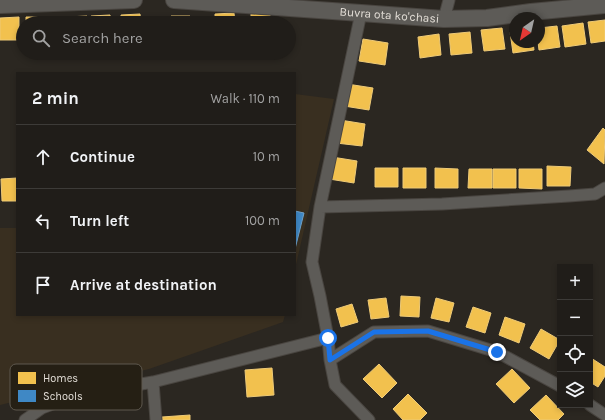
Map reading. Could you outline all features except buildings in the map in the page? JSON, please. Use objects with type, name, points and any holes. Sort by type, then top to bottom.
[{"type":"main road","points":[[0,5],[134,0]]},
{"type":"main road","name":"Buvra ota ko'chasi","points":[[174,0],[215,1],[444,19],[487,18],[605,5]]},
{"type":"street","points":[[444,19],[449,0]]},
{"type":"street","points":[[361,12],[320,207],[312,262],[328,338],[334,385],[369,420]]},
{"type":"street","points":[[320,207],[442,204],[569,196],[595,194],[605,188]]},
{"type":"street","points":[[330,360],[374,332],[428,331],[497,352],[557,384]]},
{"type":"street","points":[[142,384],[328,338]]},
{"type":"street","points":[[153,382],[156,420]]},
{"type":"street","points":[[593,407],[605,415]]},
{"type":"street","points":[[25,420],[39,410]]},
{"type":"shaded area","points":[[296,94],[334,99],[296,265]]},
{"type":"shaded area","points":[[0,228],[16,228],[16,316],[285,316],[283,322],[142,371],[142,364],[10,364],[10,403],[0,405]]},
{"type":"route","points":[[328,338],[330,360],[374,332],[428,331],[497,352]]}]
